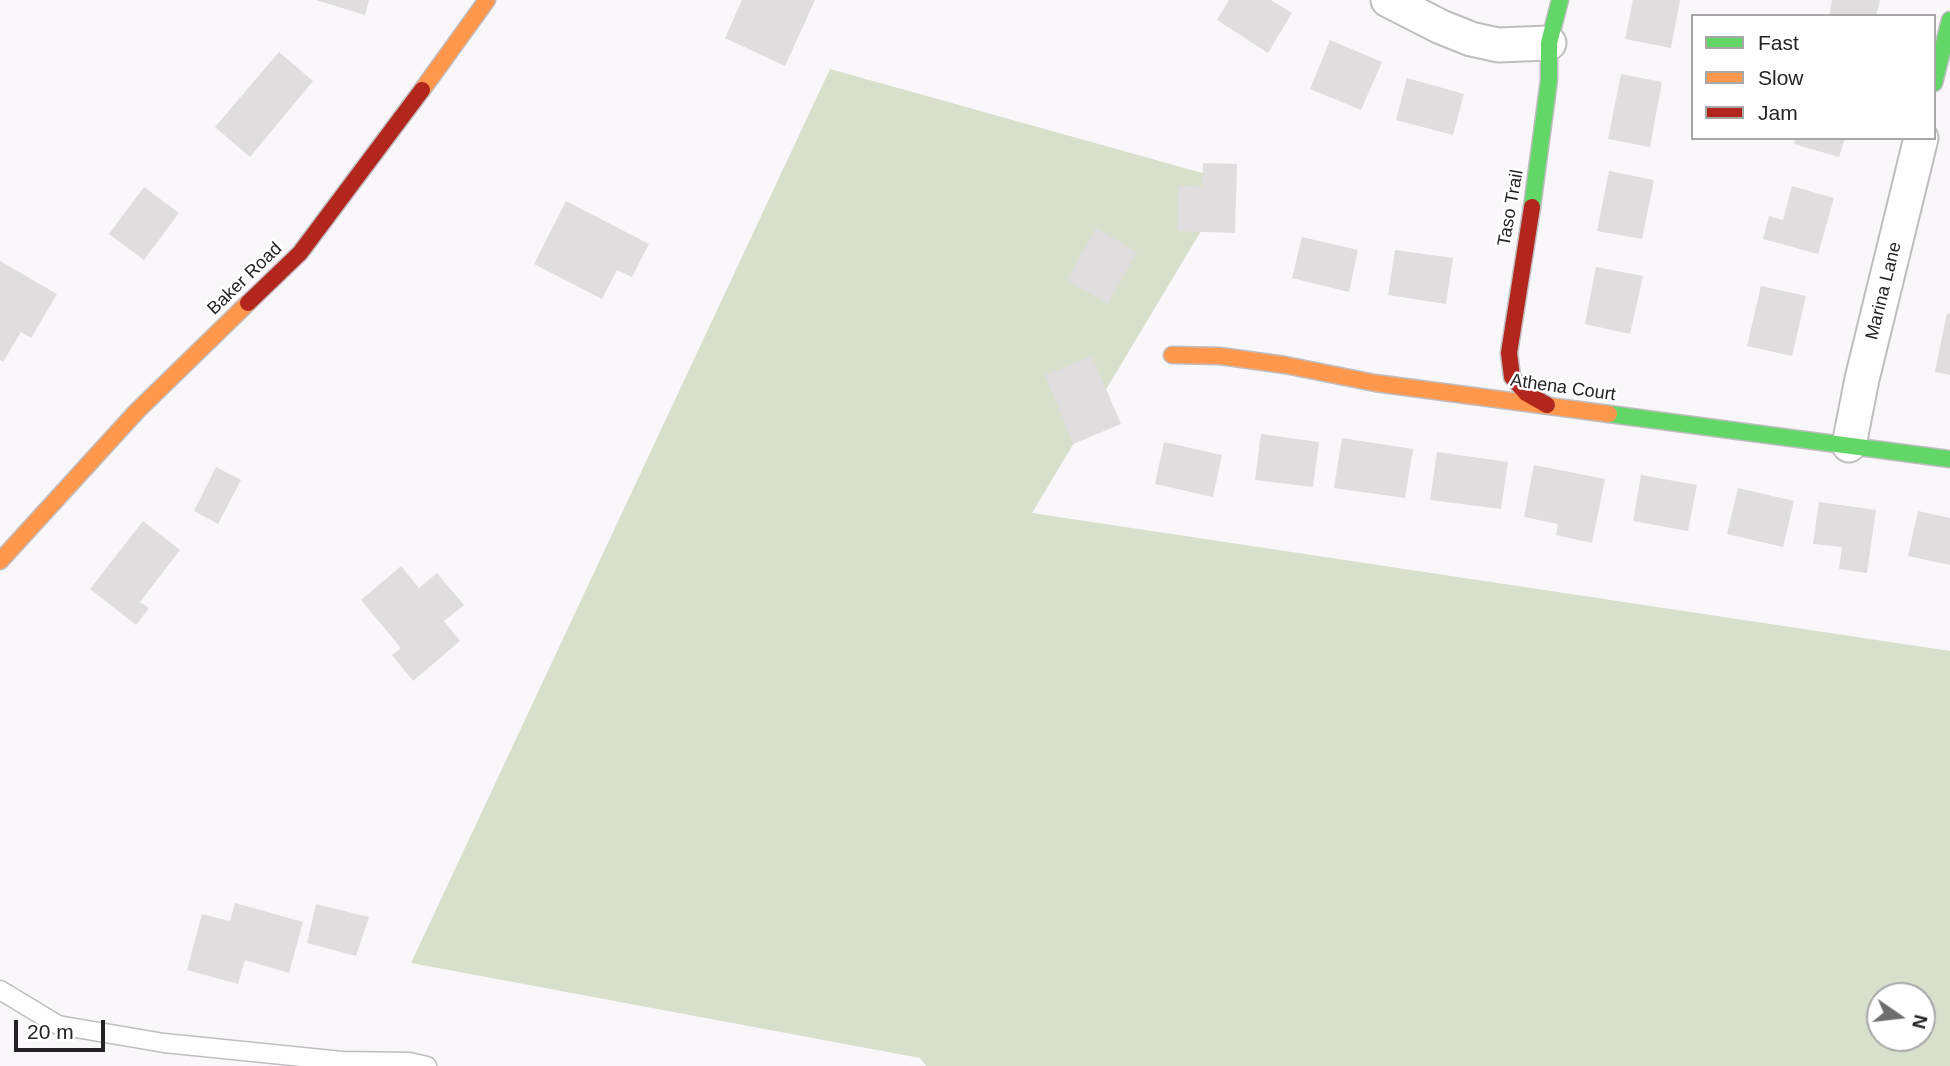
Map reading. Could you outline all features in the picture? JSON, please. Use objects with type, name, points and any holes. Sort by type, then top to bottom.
[{"type":"street","name":"Baker Road","points":[[0,561],[137,411],[300,253],[390,135],[487,0]]},
{"type":"street","points":[[1388,0],[1441,27],[1471,38],[1498,44],[1549,43]]},
{"type":"street","name":"Taso Trail","points":[[1547,405],[1526,393],[1512,377],[1509,353],[1536,184],[1549,80],[1549,43],[1560,0]]},
{"type":"street","points":[[1936,75],[1950,20]]},
{"type":"street","name":"Marina Lane","points":[[1849,445],[1862,379],[1921,140]]},
{"type":"street","name":"Athena Court","points":[[1172,355],[1233,358],[1375,383],[1950,459]]},
{"type":"lane","points":[[0,990],[58,1025],[164,1043],[342,1061],[409,1062],[426,1066]]},
{"type":"green space","points":[[830,69],[1231,181],[1032,513],[1950,651],[1950,1066],[926,1066],[920,1058],[411,963]]},
{"type":"building","points":[[316,0],[369,0],[365,15]]},
{"type":"building","points":[[742,0],[815,0],[785,66],[725,38]]},
{"type":"building","points":[[1229,0],[1271,0],[1292,13],[1268,53],[1217,20]]},
{"type":"building","points":[[1633,0],[1680,0],[1671,48],[1625,39]]},
{"type":"building","points":[[1832,0],[1880,0],[1876,14],[1829,14]]},
{"type":"building","points":[[1330,40],[1382,62],[1361,110],[1310,89]]},
{"type":"building","points":[[279,52],[313,81],[250,157],[215,127]]},
{"type":"building","points":[[1621,74],[1662,82],[1650,147],[1608,139]]},
{"type":"building","points":[[1407,78],[1464,94],[1453,135],[1396,120]]},
{"type":"building","points":[[1795,140],[1844,140],[1839,157],[1794,144]]},
{"type":"building","points":[[1203,163],[1237,164],[1235,233],[1177,231],[1179,186],[1202,187]]},
{"type":"building","points":[[1609,171],[1654,180],[1642,239],[1597,231]]},
{"type":"building","points":[[1792,186],[1834,198],[1818,254],[1763,239],[1769,216],[1783,220]]},
{"type":"building","points":[[144,187],[179,213],[144,260],[109,234]]},
{"type":"building","points":[[566,201],[649,244],[632,277],[617,270],[602,299],[534,264]]},
{"type":"building","points":[[1096,228],[1137,252],[1108,304],[1067,280]]},
{"type":"building","points":[[1302,237],[1358,250],[1349,292],[1292,278]]},
{"type":"building","points":[[1395,250],[1453,258],[1446,304],[1388,295]]},
{"type":"building","points":[[0,261],[57,294],[31,338],[21,332],[3,362],[0,360]]},
{"type":"building","points":[[1596,267],[1643,276],[1630,334],[1585,324]]},
{"type":"building","points":[[1761,286],[1806,296],[1792,356],[1747,346]]},
{"type":"building","points":[[1947,313],[1950,314],[1950,375],[1935,372]]},
{"type":"building","points":[[1092,356],[1121,424],[1073,444],[1045,375]]},
{"type":"building","points":[[1261,434],[1319,442],[1313,487],[1255,480]]},
{"type":"building","points":[[1342,438],[1413,449],[1405,498],[1334,488]]},
{"type":"building","points":[[1164,442],[1222,455],[1213,497],[1155,484]]},
{"type":"building","points":[[1437,452],[1508,462],[1501,509],[1430,500]]},
{"type":"building","points":[[1534,465],[1605,479],[1592,543],[1556,535],[1558,524],[1524,517]]},
{"type":"building","points":[[216,467],[241,480],[218,524],[194,511]]},
{"type":"building","points":[[1641,475],[1697,485],[1688,531],[1633,521]]},
{"type":"building","points":[[1738,488],[1794,501],[1783,547],[1727,534]]},
{"type":"building","points":[[1819,502],[1876,510],[1867,573],[1839,569],[1842,547],[1813,544]]},
{"type":"building","points":[[1918,511],[1950,518],[1950,565],[1908,556]]},
{"type":"building","points":[[143,521],[180,550],[140,602],[149,608],[136,625],[90,589]]},
{"type":"building","points":[[401,566],[419,588],[437,573],[464,605],[444,621],[460,641],[413,681],[392,655],[401,648],[361,600]]},
{"type":"building","points":[[235,903],[303,922],[289,973],[245,960],[238,984],[187,970],[202,914],[230,921]]},
{"type":"building","points":[[316,904],[369,917],[356,956],[307,943]]},
{"type":"traffic: fast","points":[[1532,207],[1549,80],[1549,43],[1560,0]]},
{"type":"traffic: fast","points":[[1936,75],[1950,20]]},
{"type":"traffic: fast","points":[[1609,414],[1950,459]]},
{"type":"traffic: slow","points":[[422,90],[487,0]]},
{"type":"traffic: slow","points":[[0,561],[137,411],[248,303]]},
{"type":"traffic: slow","points":[[1172,355],[1220,356],[1285,365],[1375,383],[1609,414]]},
{"type":"traffic: jam","points":[[248,303],[300,253],[422,90]]},
{"type":"traffic: jam","points":[[1532,207],[1509,353],[1512,377],[1526,393],[1547,405]]}]
